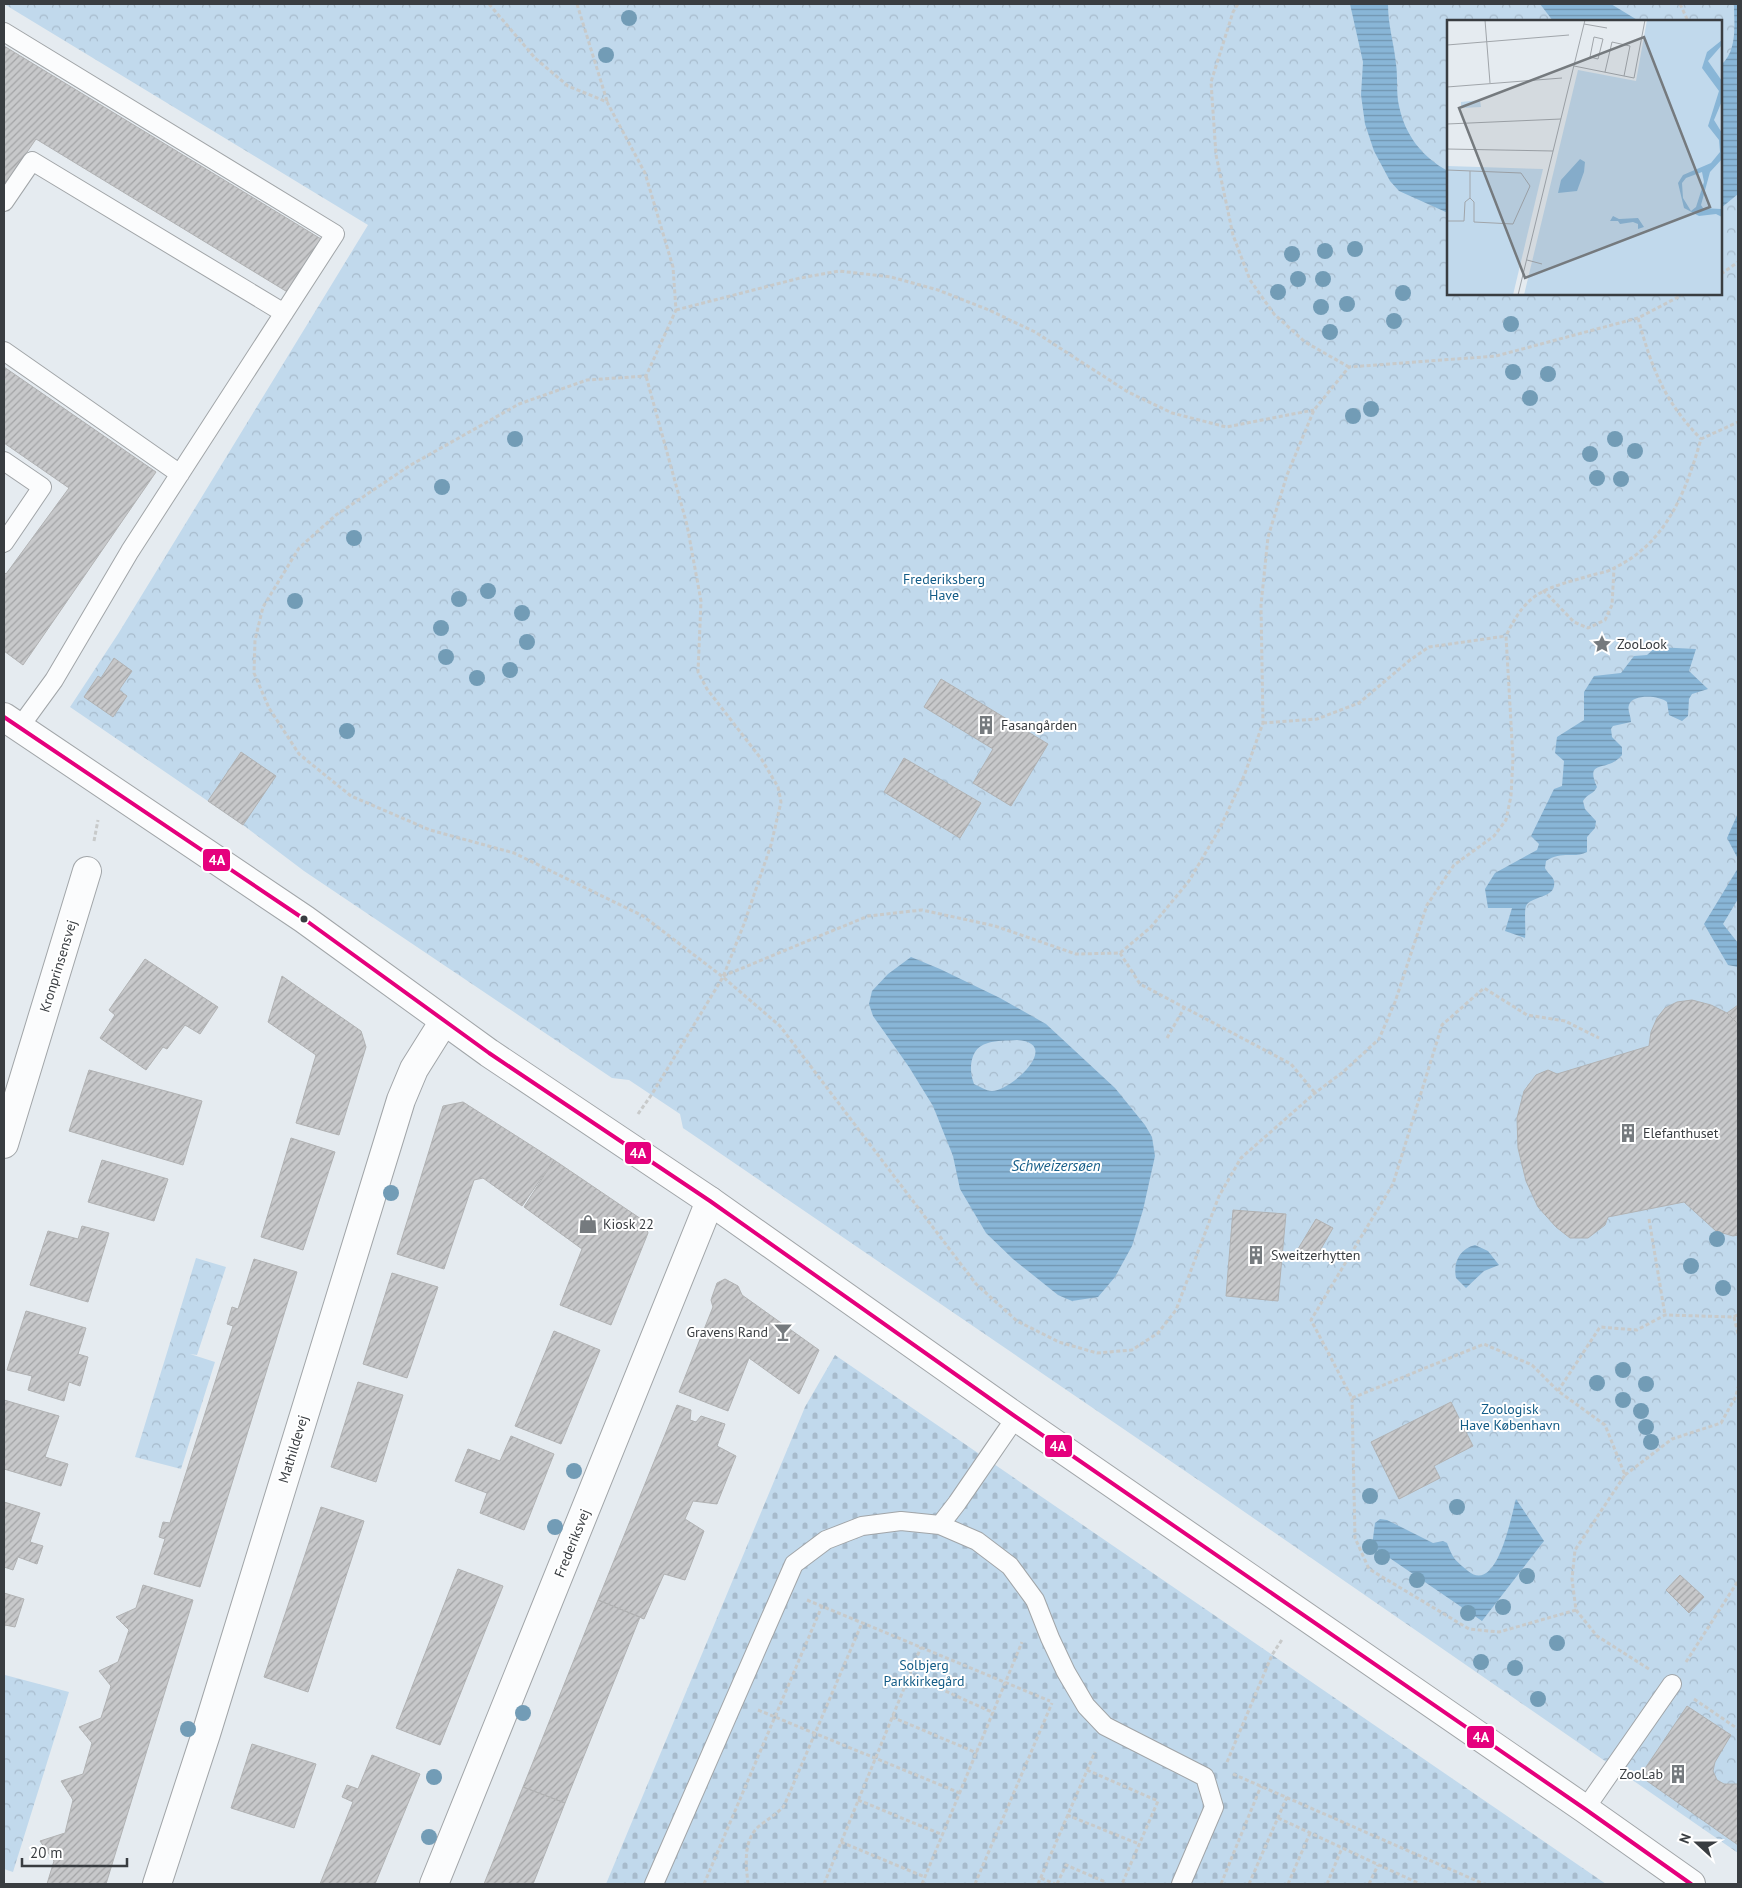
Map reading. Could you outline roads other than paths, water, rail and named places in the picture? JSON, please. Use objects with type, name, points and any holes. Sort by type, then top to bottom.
[{"type":"street","points":[[12,722],[304,919],[444,1021],[710,1201],[1016,1417],[1691,1884]]},
{"type":"street","name":"Kronprinsensvej","points":[[4,1144],[87,871]]},
{"type":"street","name":"Mathildevej","points":[[157,1884],[209,1725],[401,1100],[414,1069],[444,1021]]},
{"type":"street","name":"Frederiksvej","points":[[434,1884],[710,1201]]},
{"type":"lane","points":[[4,32],[335,234],[94,609],[54,680],[12,722]]},
{"type":"lane","points":[[4,202],[32,161],[284,313]]},
{"type":"lane","points":[[4,351],[180,474]]},
{"type":"lane","points":[[4,461],[42,487],[4,543]]},
{"type":"lane","points":[[940,1526],[1016,1417]]},
{"type":"lane","points":[[654,1884],[794,1564],[826,1540],[862,1526],[901,1520],[940,1526],[978,1541],[1010,1566],[1035,1600],[1066,1672],[1086,1706],[1105,1726],[1205,1777],[1214,1807],[1181,1884]]},
{"type":"lane","points":[[1585,1809],[1672,1684]]},
{"type":"water","points":[[1350,4],[1388,4],[1397,69],[1398,101],[1402,117],[1410,136],[1416,144],[1430,159],[1447,170],[1447,213],[1399,191],[1390,181],[1374,151],[1365,124],[1361,95],[1363,62]]},
{"type":"water","points":[[1540,4],[1611,4],[1637,20],[1552,20]]},
{"type":"water","points":[[1734,4],[1738,4],[1738,194],[1722,207],[1722,64],[1733,44]]},
{"type":"water","points":[[1656,647],[1696,649],[1689,671],[1708,689],[1692,694],[1689,699],[1688,716],[1682,721],[1669,715],[1667,702],[1658,698],[1640,697],[1631,701],[1628,709],[1631,722],[1613,726],[1611,729],[1612,737],[1622,747],[1622,755],[1610,764],[1599,767],[1593,772],[1597,787],[1583,801],[1585,809],[1596,821],[1595,828],[1587,837],[1587,852],[1578,855],[1557,856],[1546,861],[1545,868],[1554,881],[1554,887],[1548,894],[1533,900],[1526,906],[1525,938],[1505,931],[1512,908],[1488,908],[1485,889],[1495,873],[1537,850],[1539,844],[1531,836],[1554,789],[1562,786],[1564,761],[1555,753],[1557,737],[1584,720],[1584,692],[1594,676],[1621,673],[1634,656],[1647,655]]},
{"type":"water","points":[[1738,813],[1738,859],[1727,838]]},
{"type":"water","points":[[1738,868],[1738,899],[1723,924],[1738,943],[1738,967],[1728,965],[1704,924]]},
{"type":"water","name":"Schweizersøen","points":[[911,957],[1000,998],[1046,1024],[1115,1088],[1145,1125],[1152,1137],[1155,1156],[1143,1210],[1132,1246],[1115,1277],[1098,1297],[1072,1301],[1058,1295],[1013,1259],[986,1233],[960,1189],[953,1156],[933,1106],[909,1067],[873,1016],[869,1004],[872,991],[888,974]],"holes":[[[1017,1040],[1030,1043],[1035,1049],[1034,1057],[1029,1067],[1020,1076],[1000,1089],[992,1091],[974,1084],[971,1072],[972,1059],[977,1049],[982,1045],[995,1041]]]},
{"type":"water","points":[[1475,1245],[1488,1251],[1499,1265],[1484,1271],[1466,1288],[1456,1278],[1456,1262],[1461,1253]]},
{"type":"water","points":[[1516,1499],[1544,1541],[1482,1621],[1372,1546],[1375,1523],[1380,1519],[1387,1520],[1433,1543],[1443,1541],[1447,1543],[1457,1562],[1478,1576],[1487,1572],[1495,1564],[1506,1536]]},
{"type":"place","name":"ZooLook","points":[[1602,644]]},
{"type":"place","name":"Fasangården","points":[[986,725]]},
{"type":"place","name":"Elefanthuset","points":[[1628,1133]]},
{"type":"place","name":"Kiosk 22","points":[[588,1224]]},
{"type":"place","name":"Sweitzerhytten","points":[[1256,1255]]},
{"type":"place","name":"Gravens Rand","points":[[783,1332]]},
{"type":"place","name":"ZooLab","points":[[1678,1774]]},
{"type":"park label","name":"Frederiksberg Have","points":[[944,588]]},
{"type":"park label","name":"Zoologisk Have København","points":[[1510,1418]]},
{"type":"park label","name":"Solbjerg Parkkirkegård","points":[[924,1674]]}]
